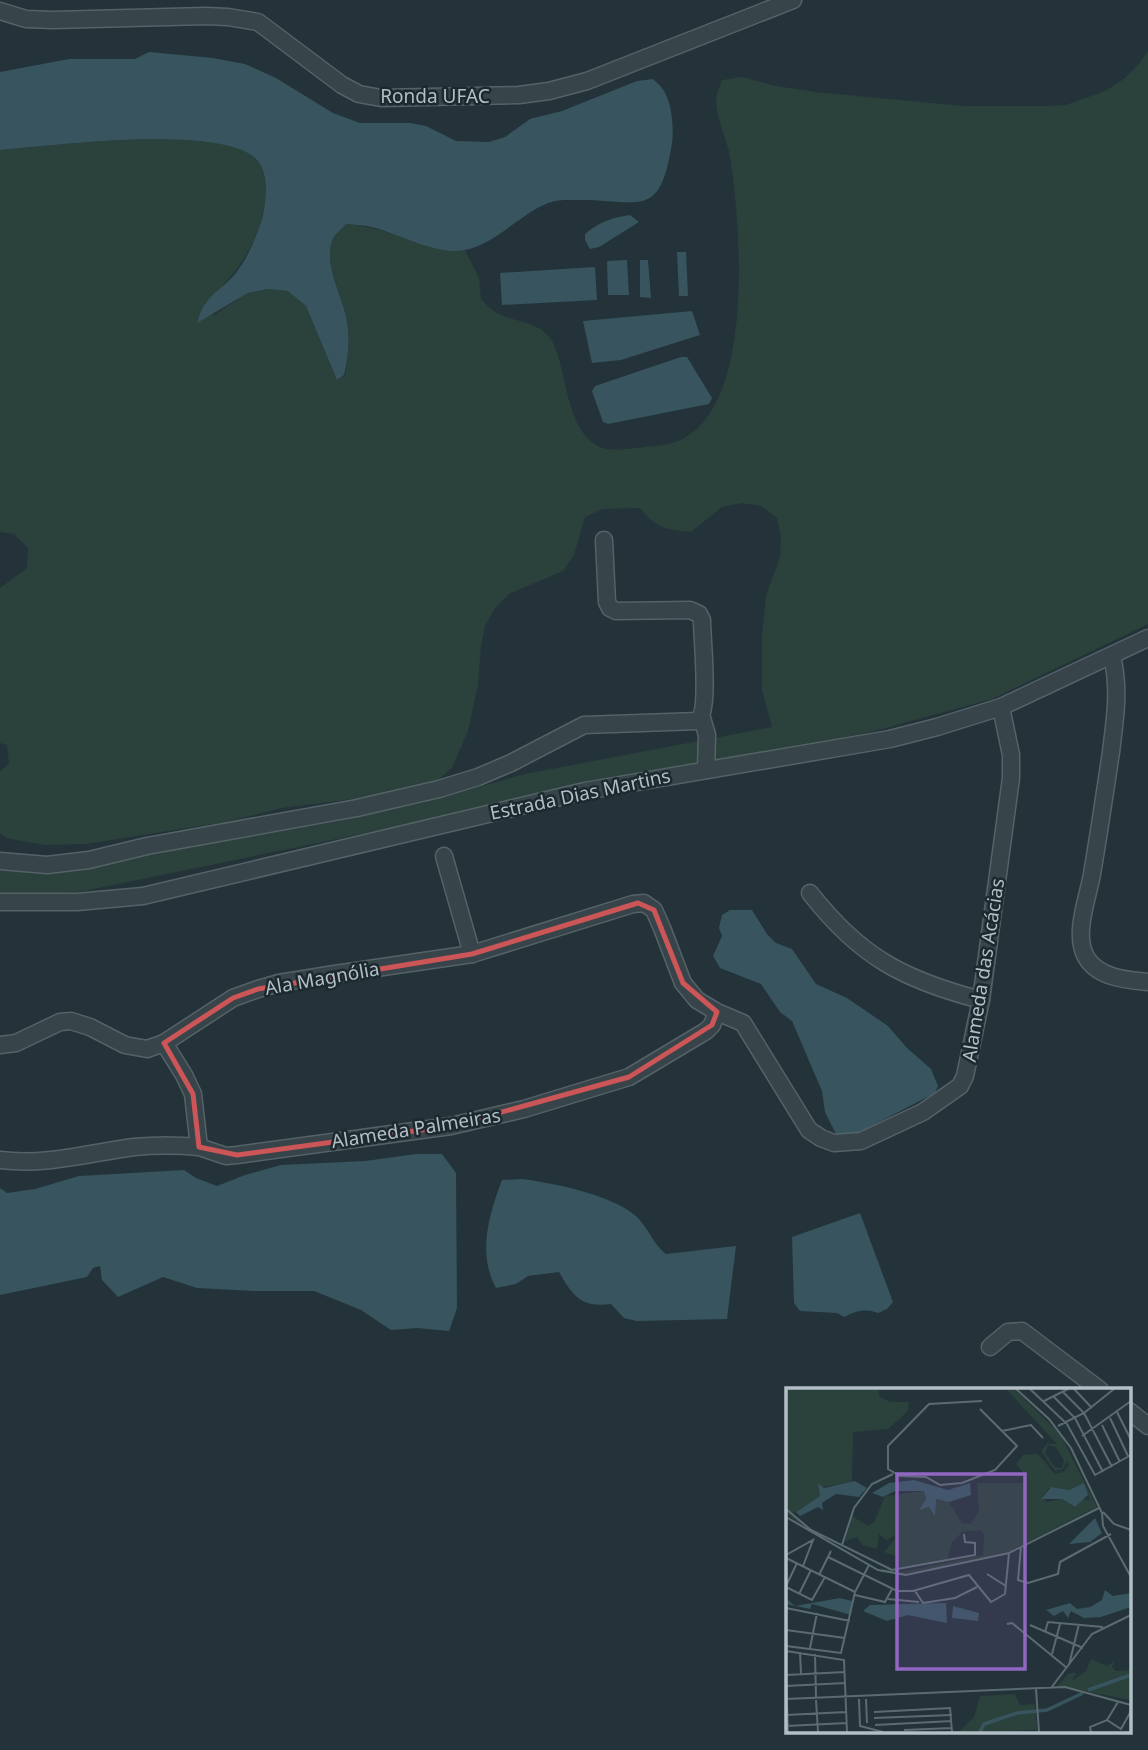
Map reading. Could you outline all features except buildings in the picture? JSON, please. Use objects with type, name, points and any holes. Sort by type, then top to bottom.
[{"type":"street","name":"Ronda UFAC","points":[[0,11],[26,19],[206,16],[258,22],[342,85],[359,94],[395,97],[519,95],[549,91],[587,81],[793,0]]},
{"type":"street","points":[[604,540],[607,602],[610,608],[616,611],[690,610],[699,614],[702,620],[702,718],[707,736],[706,769]]},
{"type":"street","name":"Estrada Dias Martins","points":[[0,902],[77,902],[143,896],[585,791],[890,739],[1001,707],[1148,638]]},
{"type":"street","points":[[1112,656],[1117,684],[1117,705],[1081,937],[1082,950],[1087,961],[1110,976],[1128,981],[1148,982]]},
{"type":"street","name":"Alameda das Acácias","points":[[621,908],[644,903],[654,910],[683,984],[697,1000],[743,1023],[809,1130],[834,1143],[861,1141],[923,1112],[960,1086],[965,1076],[981,1000],[1011,778],[1011,755],[1001,707]]},
{"type":"street","points":[[0,861],[47,865],[89,860],[147,846],[357,808],[478,777],[557,741],[584,725],[694,721],[702,718]]},
{"type":"street","points":[[444,856],[472,954]]},
{"type":"street","points":[[810,893],[846,935],[892,969],[944,990],[981,1000]]},
{"type":"street","name":"Ala Magnólia","points":[[0,1045],[16,1044],[60,1022],[71,1021],[90,1027],[125,1045],[147,1049],[164,1043],[233,998],[268,986],[472,954],[621,908]]},
{"type":"street","name":"Alameda Palmeiras","points":[[0,1160],[45,1161],[135,1147],[170,1145],[199,1147],[226,1156],[451,1126],[524,1109],[638,1073],[706,1031],[712,1025],[717,1012]]},
{"type":"street","points":[[164,1043],[193,1094],[199,1147]]},
{"type":"street","points":[[990,1347],[1008,1332],[1022,1331],[1097,1388]]},
{"type":"street","points":[[1130,1412],[1148,1426]]},
{"type":"highlighted area","points":[[638,903],[654,910],[683,983],[717,1012],[712,1025],[629,1077],[451,1126],[237,1155],[199,1147],[193,1094],[164,1043],[233,998],[258,989],[472,954]]},
{"type":"green space","points":[[1148,51],[1148,624],[992,699],[867,733],[79,892],[0,896],[0,868],[37,874],[339,821],[422,803],[525,774],[772,727],[762,690],[762,635],[766,595],[780,557],[781,537],[777,518],[761,506],[741,503],[722,507],[691,532],[662,527],[640,508],[603,509],[585,517],[574,555],[563,571],[509,594],[495,608],[485,626],[478,685],[468,731],[452,768],[437,781],[361,798],[282,808],[225,822],[86,844],[46,845],[7,838],[0,833],[0,771],[9,764],[7,745],[0,743],[0,588],[27,568],[28,548],[14,534],[0,532],[0,150],[94,142],[174,140],[210,142],[238,149],[257,160],[264,174],[265,201],[257,232],[236,270],[204,304],[214,315],[248,293],[268,289],[289,291],[306,306],[337,380],[345,375],[348,330],[332,269],[330,250],[333,239],[346,224],[376,229],[435,246],[465,250],[479,278],[481,299],[497,313],[542,330],[552,341],[574,416],[581,430],[591,441],[603,448],[629,449],[656,446],[689,435],[713,408],[728,371],[736,326],[739,277],[738,231],[729,150],[716,107],[722,80],[742,77],[816,92],[963,106],[1066,105],[1105,91],[1124,79]]},
{"type":"water","points":[[149,52],[245,64],[276,78],[333,113],[360,123],[410,123],[426,126],[456,141],[489,142],[505,137],[530,119],[562,111],[637,81],[653,79],[669,102],[672,143],[667,168],[654,195],[633,202],[552,202],[527,214],[498,235],[465,250],[441,250],[379,229],[346,224],[333,239],[330,250],[332,269],[344,307],[348,331],[346,368],[344,375],[337,380],[306,306],[288,291],[268,289],[248,293],[197,323],[208,300],[239,268],[259,229],[266,190],[264,173],[257,160],[238,149],[210,142],[174,140],[94,142],[0,150],[0,72],[69,59],[135,59]]},
{"type":"water","points":[[630,215],[639,222],[599,247],[590,249],[585,234],[606,221]]},
{"type":"water","points":[[677,252],[686,252],[688,296],[679,296]]},
{"type":"water","points":[[627,260],[629,295],[608,295],[607,261]]},
{"type":"water","points":[[640,260],[648,260],[651,298],[640,297]]},
{"type":"water","points":[[595,267],[597,300],[502,305],[500,273]]},
{"type":"water","points":[[692,311],[700,335],[621,360],[592,363],[583,321]]},
{"type":"water","points":[[687,357],[712,398],[709,404],[608,424],[603,422],[592,391],[595,386]]},
{"type":"water","points":[[730,910],[752,910],[776,943],[792,949],[816,984],[847,998],[888,1026],[907,1048],[931,1069],[938,1086],[935,1093],[854,1135],[837,1136],[825,1112],[822,1091],[792,1021],[780,1012],[761,984],[720,968],[713,956],[722,936],[719,928],[722,915]]},
{"type":"water","points":[[416,1154],[442,1154],[456,1173],[457,1308],[449,1331],[417,1328],[391,1330],[361,1310],[314,1291],[197,1288],[163,1277],[118,1297],[102,1280],[100,1266],[93,1268],[87,1277],[0,1295],[0,1188],[7,1193],[35,1189],[79,1176],[184,1170],[217,1186],[281,1165],[365,1161]]},
{"type":"water","points":[[523,1179],[582,1191],[625,1208],[640,1220],[666,1254],[736,1246],[727,1319],[637,1321],[624,1318],[611,1304],[592,1304],[579,1298],[559,1272],[528,1276],[516,1284],[496,1288],[487,1261],[489,1220],[502,1180]]},
{"type":"water","points":[[860,1213],[893,1302],[878,1313],[861,1311],[844,1317],[837,1313],[800,1311],[794,1303],[792,1237]]}]
